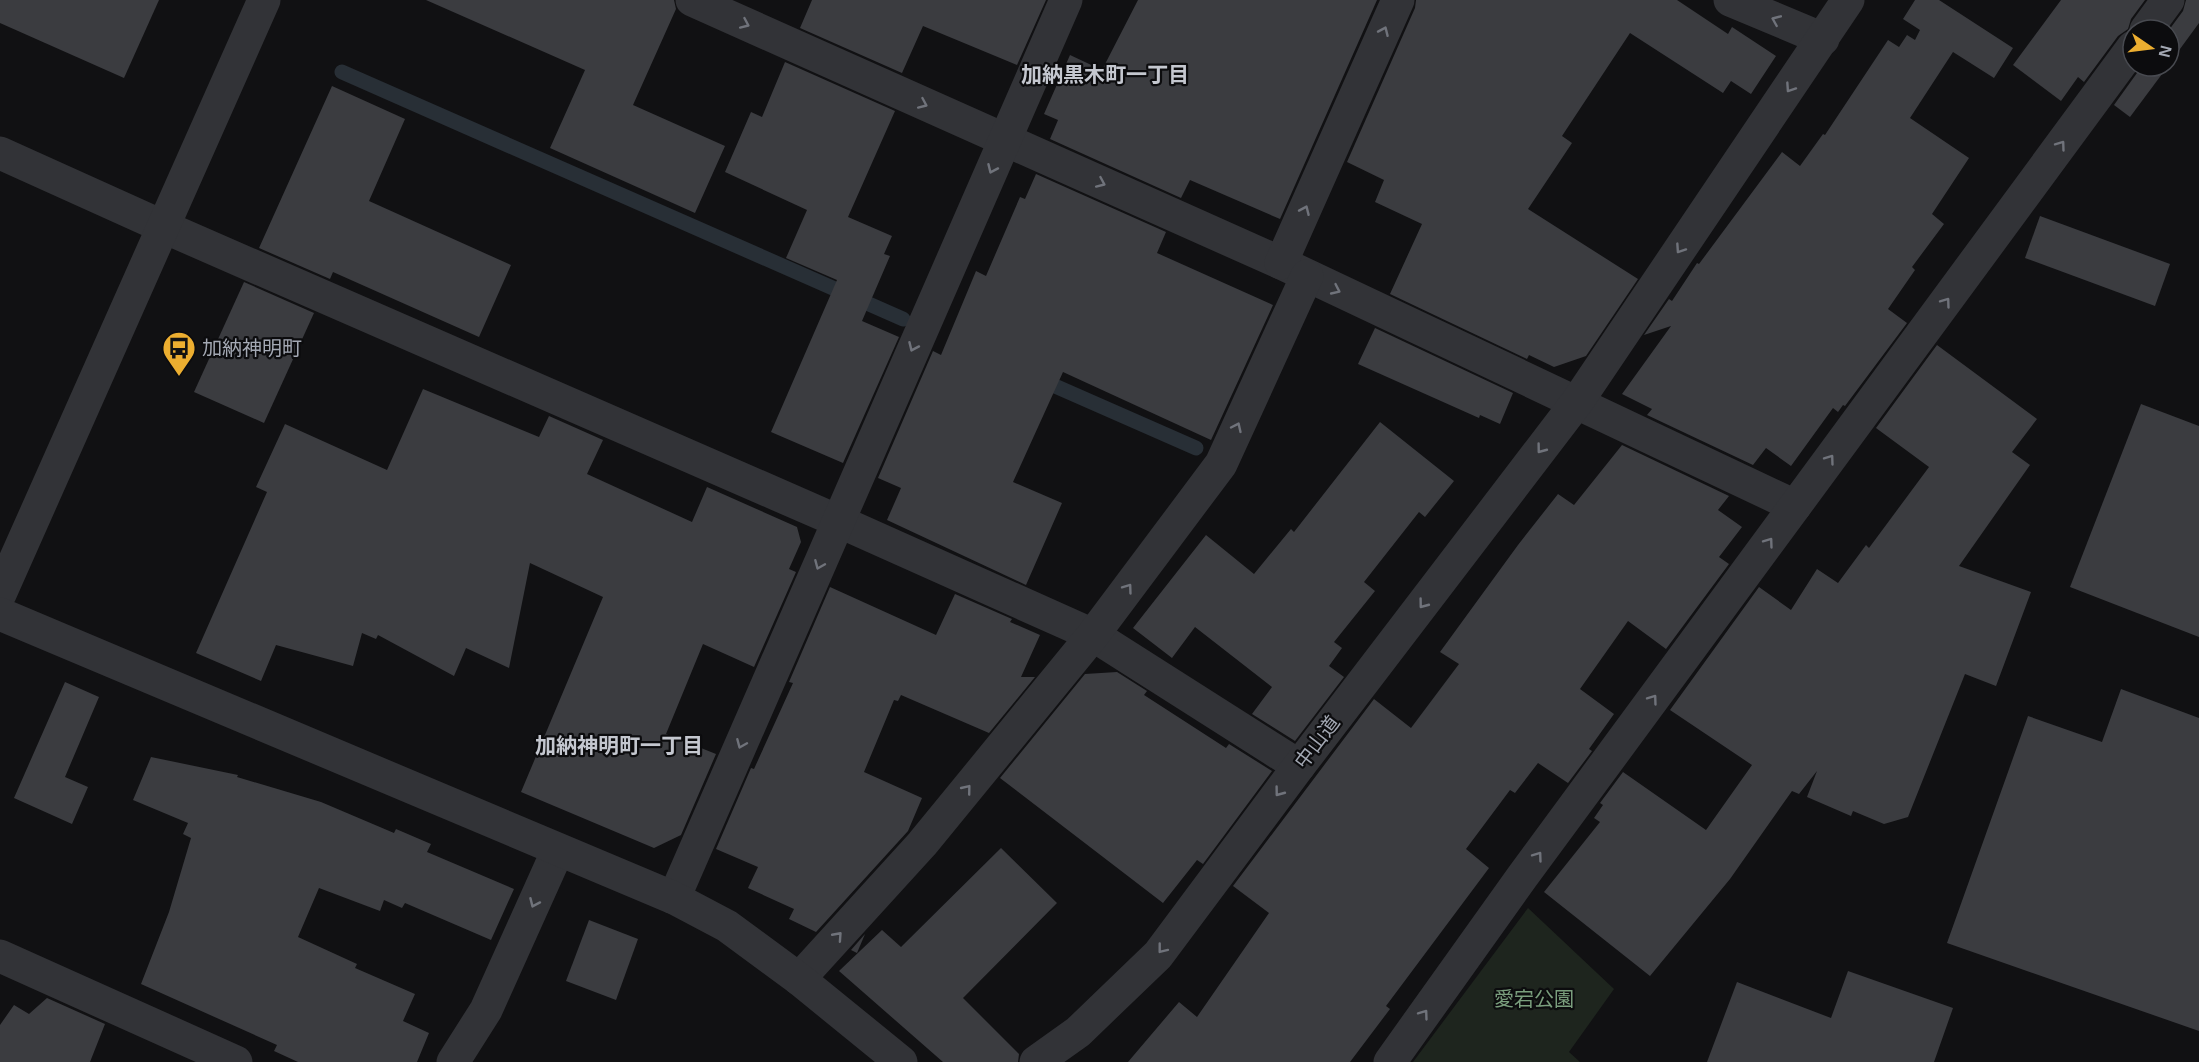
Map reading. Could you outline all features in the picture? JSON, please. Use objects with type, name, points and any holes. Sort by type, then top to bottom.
[{"type":"street","points":[[0,594],[264,0]]},
{"type":"street","points":[[692,0],[1294,270],[1795,506]]},
{"type":"street","points":[[674,898],[1066,0]]},
{"type":"street","points":[[799,979],[922,844],[1094,635],[1221,464],[1398,0]]},
{"type":"street","points":[[1730,0],[1822,39]]},
{"type":"street","name":"中山道","points":[[1036,1062],[1078,1032],[1158,955],[1577,402],[1848,0]]},
{"type":"street","points":[[2155,18],[2168,0]]},
{"type":"street","points":[[1390,1062],[1522,878],[2121,63]]},
{"type":"street","points":[[0,153],[1094,635],[1299,766]]},
{"type":"street","points":[[0,614],[674,898],[727,926],[799,979],[900,1062]]},
{"type":"street","points":[[453,1062],[486,1010],[558,850]]},
{"type":"street","points":[[0,956],[236,1062]]},
{"type":"green space","name":"愛宕公園","points":[[1528,908],[1614,989],[1569,1052],[1580,1062],[1413,1062]]},
{"type":"building","points":[[0,0],[159,0],[124,78],[0,23]]},
{"type":"building","points":[[426,0],[674,0],[676,9],[633,105],[725,146],[695,213],[550,148],[585,70]]},
{"type":"building","points":[[812,0],[1046,0],[1017,65],[923,26],[902,73],[800,28]]},
{"type":"building","points":[[1138,0],[1377,0],[1280,219],[1190,180],[1181,198],[1050,139],[1058,120],[1044,114],[1070,55],[1102,70]]},
{"type":"building","points":[[1416,0],[1677,0],[1728,34],[1732,27],[1776,56],[1751,94],[1731,81],[1723,93],[1630,33],[1562,136],[1572,143],[1528,209],[1638,279],[1586,356],[1554,367],[1529,355],[1527,359],[1390,294],[1422,224],[1375,202],[1384,180],[1347,162],[1415,8]]},
{"type":"building","points":[[1915,0],[1939,0],[2013,48],[1994,78],[1953,52],[1910,118],[1969,158],[1932,214],[1944,224],[1912,267],[1915,270],[1888,309],[1907,323],[1845,406],[1843,405],[1838,412],[1833,408],[1791,466],[1766,448],[1753,465],[1647,415],[1652,409],[1622,394],[1671,326],[1644,335],[1669,299],[1672,301],[1697,263],[1699,264],[1782,152],[1800,166],[1823,134],[1825,135],[1888,40],[1899,47],[1907,35],[1915,40],[1920,30],[1903,19]]},
{"type":"building","points":[[2061,0],[2145,0],[2132,18],[2121,18],[2121,34],[2084,82],[2078,77],[2061,101],[2013,65]]},
{"type":"building","points":[[2186,0],[2199,0],[2199,23],[2181,48],[2181,18],[2178,18],[2183,11]]},
{"type":"building","points":[[785,62],[895,111],[848,217],[892,236],[884,254],[890,256],[862,321],[899,337],[843,463],[771,432],[837,280],[786,258],[807,210],[725,172],[751,112],[762,117]]},
{"type":"building","points":[[2133,78],[2159,78],[2130,117],[2114,105]]},
{"type":"building","points":[[332,86],[405,119],[369,201],[511,265],[479,337],[333,272],[330,279],[259,248]]},
{"type":"building","points":[[1036,174],[1166,232],[1157,253],[1273,305],[1211,440],[1063,372],[1013,482],[1062,503],[1026,585],[887,520],[901,488],[878,478],[933,351],[941,355],[976,271],[986,276],[1020,197],[1025,199]]},
{"type":"building","points":[[2040,216],[2170,264],[2155,306],[2025,258]]},
{"type":"building","points":[[244,282],[314,313],[264,423],[194,392]]},
{"type":"building","points":[[1375,328],[1513,393],[1500,424],[1480,415],[1479,418],[1358,364]]},
{"type":"building","points":[[1937,345],[2037,419],[2012,452],[2030,465],[1959,566],[2031,592],[1996,686],[1965,674],[1908,817],[1884,824],[1853,811],[1851,816],[1807,797],[1817,771],[1799,794],[1792,791],[1730,879],[1650,976],[1544,892],[1600,822],[1594,818],[1603,805],[1600,803],[1623,772],[1706,830],[1752,765],[1670,710],[1759,587],[1791,610],[1817,569],[1838,583],[1866,545],[1869,548],[1929,467],[1876,428]]},
{"type":"building","points":[[423,389],[539,437],[549,416],[603,440],[587,474],[692,522],[707,487],[797,527],[801,542],[789,569],[796,572],[754,667],[703,644],[666,734],[716,754],[681,835],[654,848],[521,792],[603,597],[530,563],[509,668],[466,648],[454,676],[378,635],[376,639],[362,633],[353,666],[276,645],[261,681],[196,653],[267,492],[256,487],[285,424],[387,470]]},
{"type":"building","points":[[2141,404],[2199,426],[2199,637],[2070,587]]},
{"type":"building","points":[[1380,422],[1454,481],[1425,517],[1419,512],[1364,582],[1375,591],[1334,642],[1342,648],[1329,666],[1344,677],[1295,741],[1252,714],[1272,687],[1195,627],[1172,658],[1133,628],[1206,535],[1254,574],[1291,529],[1294,532]]},
{"type":"building","points":[[1622,445],[1729,496],[1718,510],[1742,527],[1719,557],[1729,564],[1666,649],[1628,621],[1580,689],[1614,714],[1589,749],[1592,751],[1568,783],[1538,763],[1515,793],[1510,790],[1466,849],[1489,868],[1386,1006],[1390,1009],[1350,1062],[1128,1062],[1179,1002],[1197,1017],[1269,913],[1233,886],[1374,699],[1411,728],[1459,664],[1440,652],[1518,545],[1558,494],[1574,505]]},
{"type":"building","points":[[830,587],[936,635],[955,594],[1012,619],[1010,622],[1040,635],[1021,677],[1035,677],[989,733],[901,695],[898,701],[894,700],[864,772],[922,798],[908,831],[816,932],[789,919],[794,909],[748,888],[758,867],[716,849],[751,768],[754,769],[793,683],[789,682]]},
{"type":"building","points":[[1117,672],[1147,691],[1144,695],[1226,748],[1229,744],[1272,771],[1203,864],[1197,860],[1163,903],[1000,778],[1085,674]]},
{"type":"building","points":[[65,682],[99,697],[65,777],[88,787],[72,824],[14,798]]},
{"type":"building","points":[[2121,689],[2199,718],[2199,1031],[1947,943],[2028,716],[2102,742]]},
{"type":"building","points":[[151,757],[238,775],[237,777],[321,802],[394,833],[396,829],[431,844],[427,852],[514,889],[491,940],[405,903],[402,908],[384,900],[380,911],[319,888],[298,937],[357,964],[355,968],[415,994],[403,1021],[429,1033],[417,1062],[298,1062],[274,1051],[277,1045],[141,984],[169,912],[191,838],[183,834],[188,823],[133,800]]},
{"type":"building","points":[[1001,848],[1057,903],[963,998],[1019,1054],[1018,1062],[943,1062],[839,971],[882,930],[901,947]]},
{"type":"building","points":[[589,920],[638,939],[616,1000],[566,981]]},
{"type":"building","points":[[865,934],[857,953],[851,950]]},
{"type":"building","points":[[1848,971],[1953,1008],[1934,1062],[1707,1062],[1737,982],[1831,1018]]},
{"type":"building","points":[[47,998],[105,1024],[90,1062],[0,1062],[0,1025],[14,1005],[29,1014]]},
{"type":"waterway","points":[[342,72],[903,319]]},
{"type":"waterway","points":[[1039,379],[1196,448]]},
{"type":"place","name":"加納神明町","points":[[179,377]]},
{"type":"district","name":"加納黒木町一丁目","points":[[1105,74]]},
{"type":"district","name":"加納神明町一丁目","points":[[619,745]]}]
